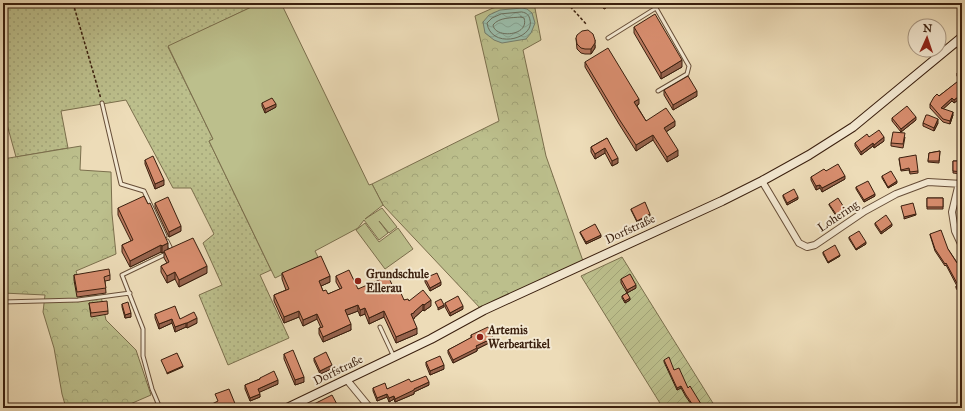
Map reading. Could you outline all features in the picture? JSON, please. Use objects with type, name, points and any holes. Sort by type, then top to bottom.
[{"type":"street","name":"Dorfstraße","points":[[287,408],[431,339],[484,310],[722,201],[762,181],[808,155],[853,126],[960,43]]},
{"type":"street","name":"Lohering","points":[[762,181],[799,243],[807,247],[815,245],[865,211],[896,194],[928,182],[960,184],[952,212],[955,231],[962,246]]},
{"type":"street","points":[[347,380],[370,408]]},
{"type":"lane","points":[[608,38],[656,8],[689,66],[687,74],[658,92]]},
{"type":"lane","points":[[102,103],[121,184],[144,190],[172,251],[122,275],[143,329],[143,356],[152,389],[160,408]]},
{"type":"lane","points":[[3,302],[78,300],[130,293]]},
{"type":"lane","points":[[380,327],[394,357]]},
{"type":"path","points":[[73,3],[102,103]]},
{"type":"path","points":[[567,3],[587,25]]},
{"type":"green space","points":[[3,3],[260,3],[168,47],[213,139],[209,141],[271,270],[260,275],[289,338],[228,365],[199,295],[222,285],[203,243],[214,234],[191,188],[173,188],[126,100],[61,111],[68,148],[16,157],[3,110]]},
{"type":"green space","points":[[260,3],[281,3],[369,185],[372,184],[383,205],[365,219],[382,208],[397,227],[389,233],[379,221],[388,233],[379,240],[364,220],[358,228],[315,251],[318,257],[275,278],[209,141],[213,139],[168,46]]},
{"type":"green space","points":[[514,3],[534,3],[541,40],[523,50],[546,156],[583,261],[481,309],[383,205],[372,184],[499,121],[475,16],[493,8]]},
{"type":"green space","points":[[81,146],[80,170],[111,172],[112,214],[116,254],[76,271],[83,294],[101,296],[106,320],[136,350],[151,395],[121,408],[66,408],[54,348],[43,312],[45,295],[3,293],[3,159]]},
{"type":"green space","points":[[365,223],[379,242],[398,228],[413,249],[385,269],[356,230]]},
{"type":"green space","points":[[622,257],[716,408],[663,408],[581,276]]},
{"type":"water","points":[[527,9],[532,13],[535,23],[531,33],[526,39],[502,43],[494,40],[485,33],[483,22],[489,15],[500,10]]},
{"type":"building","points":[[655,14],[682,60],[661,73],[634,27]]},
{"type":"building","points":[[588,30],[593,34],[595,43],[591,49],[581,48],[577,44],[577,35],[582,31]]},
{"type":"building","points":[[608,48],[639,99],[634,102],[646,121],[666,108],[675,121],[664,128],[678,150],[667,157],[653,135],[636,145],[585,62]]},
{"type":"building","points":[[962,69],[962,78],[957,73]]},
{"type":"building","points":[[688,76],[697,91],[673,105],[664,90]]},
{"type":"building","points":[[962,78],[962,85],[959,88],[962,94],[954,100],[952,98],[941,108],[953,112],[950,121],[943,119],[930,104],[937,94],[939,96]]},
{"type":"building","points":[[272,98],[276,104],[265,109],[262,103]]},
{"type":"building","points":[[907,106],[916,117],[901,129],[892,118]]},
{"type":"building","points":[[926,115],[938,119],[934,128],[923,123]]},
{"type":"building","points":[[879,130],[884,137],[874,145],[873,143],[861,152],[855,143],[867,134],[869,137]]},
{"type":"building","points":[[893,132],[905,133],[903,144],[891,143]]},
{"type":"building","points":[[607,138],[618,158],[612,161],[605,148],[595,154],[591,147]]},
{"type":"building","points":[[940,151],[939,161],[928,161],[929,153]]},
{"type":"building","points":[[916,155],[918,171],[910,172],[909,168],[901,170],[899,158]]},
{"type":"building","points":[[153,156],[164,180],[155,184],[145,160]]},
{"type":"building","points":[[953,161],[962,161],[962,172],[953,171]]},
{"type":"building","points":[[838,164],[845,176],[822,188],[820,185],[816,186],[811,177],[824,169],[826,171]]},
{"type":"building","points":[[891,171],[897,181],[888,187],[882,176]]},
{"type":"building","points":[[868,181],[875,194],[864,200],[856,187]]},
{"type":"building","points":[[794,189],[798,197],[787,203],[783,195]]},
{"type":"building","points":[[144,196],[148,204],[150,203],[168,243],[130,261],[122,245],[133,240],[118,208]]},
{"type":"building","points":[[168,197],[181,226],[169,232],[155,203]]},
{"type":"building","points":[[838,198],[847,212],[838,217],[829,204]]},
{"type":"building","points":[[927,198],[943,198],[943,207],[927,207]]},
{"type":"building","points":[[645,202],[650,214],[637,221],[631,209]]},
{"type":"building","points":[[913,203],[916,214],[904,217],[901,206]]},
{"type":"building","points":[[886,215],[892,224],[881,232],[875,223]]},
{"type":"building","points":[[595,224],[601,235],[586,242],[580,232]]},
{"type":"building","points":[[941,230],[948,249],[962,270],[962,296],[946,263],[945,264],[935,249],[930,234]]},
{"type":"building","points":[[859,231],[866,242],[856,249],[849,237]]},
{"type":"building","points":[[193,238],[207,266],[179,280],[175,272],[167,276],[161,266],[169,262],[164,251]]},
{"type":"building","points":[[835,245],[840,255],[828,262],[823,252]]},
{"type":"building","points":[[321,256],[330,276],[319,281],[323,291],[326,290],[328,294],[342,288],[336,276],[349,270],[358,289],[388,276],[396,293],[400,291],[404,300],[408,299],[409,301],[423,290],[431,300],[424,305],[423,304],[411,314],[417,328],[396,337],[384,311],[369,318],[365,308],[360,310],[358,305],[345,310],[351,324],[323,337],[319,328],[323,327],[317,314],[303,320],[299,311],[284,317],[274,295],[289,289],[282,273]]},
{"type":"building","points":[[109,269],[110,275],[104,277],[106,288],[77,292],[74,275]]},
{"type":"building","points":[[437,273],[441,282],[430,288],[425,278]]},
{"type":"building","points":[[630,274],[636,285],[627,290],[621,279]]},
{"type":"building","points":[[627,293],[630,298],[625,301],[622,296]]},
{"type":"building","points":[[458,296],[463,306],[450,313],[445,303]]},
{"type":"building","points":[[441,299],[444,305],[438,308],[435,302]]},
{"type":"building","points":[[107,301],[108,311],[91,313],[89,303]]},
{"type":"building","points":[[128,302],[131,313],[125,315],[122,304]]},
{"type":"building","points":[[175,306],[180,319],[194,312],[197,318],[175,327],[172,319],[159,324],[155,314]]},
{"type":"building","points":[[488,327],[493,338],[453,360],[448,350],[472,337],[471,335]]},
{"type":"building","points":[[293,350],[304,377],[295,380],[284,354]]},
{"type":"building","points":[[326,352],[332,365],[320,371],[314,358]]},
{"type":"building","points":[[177,353],[183,366],[167,373],[161,360]]},
{"type":"building","points":[[440,356],[444,365],[430,371],[426,362]]},
{"type":"building","points":[[669,357],[674,370],[679,368],[688,388],[690,386],[703,408],[695,408],[681,386],[677,388],[664,360]]},
{"type":"building","points":[[274,371],[278,380],[258,389],[260,394],[250,398],[245,385]]},
{"type":"building","points":[[426,376],[429,382],[395,399],[394,396],[389,398],[387,394],[377,398],[373,388],[385,383],[387,389],[409,379],[411,382]]},
{"type":"building","points":[[229,389],[236,406],[231,408],[204,408],[218,401],[215,394]]},
{"type":"building","points":[[332,395],[339,408],[306,408]]},
{"type":"place","name":"Grundschule Ellerau","points":[[358,281]]},
{"type":"place","name":"Artemis Werbeartikel","points":[[480,337]]}]
